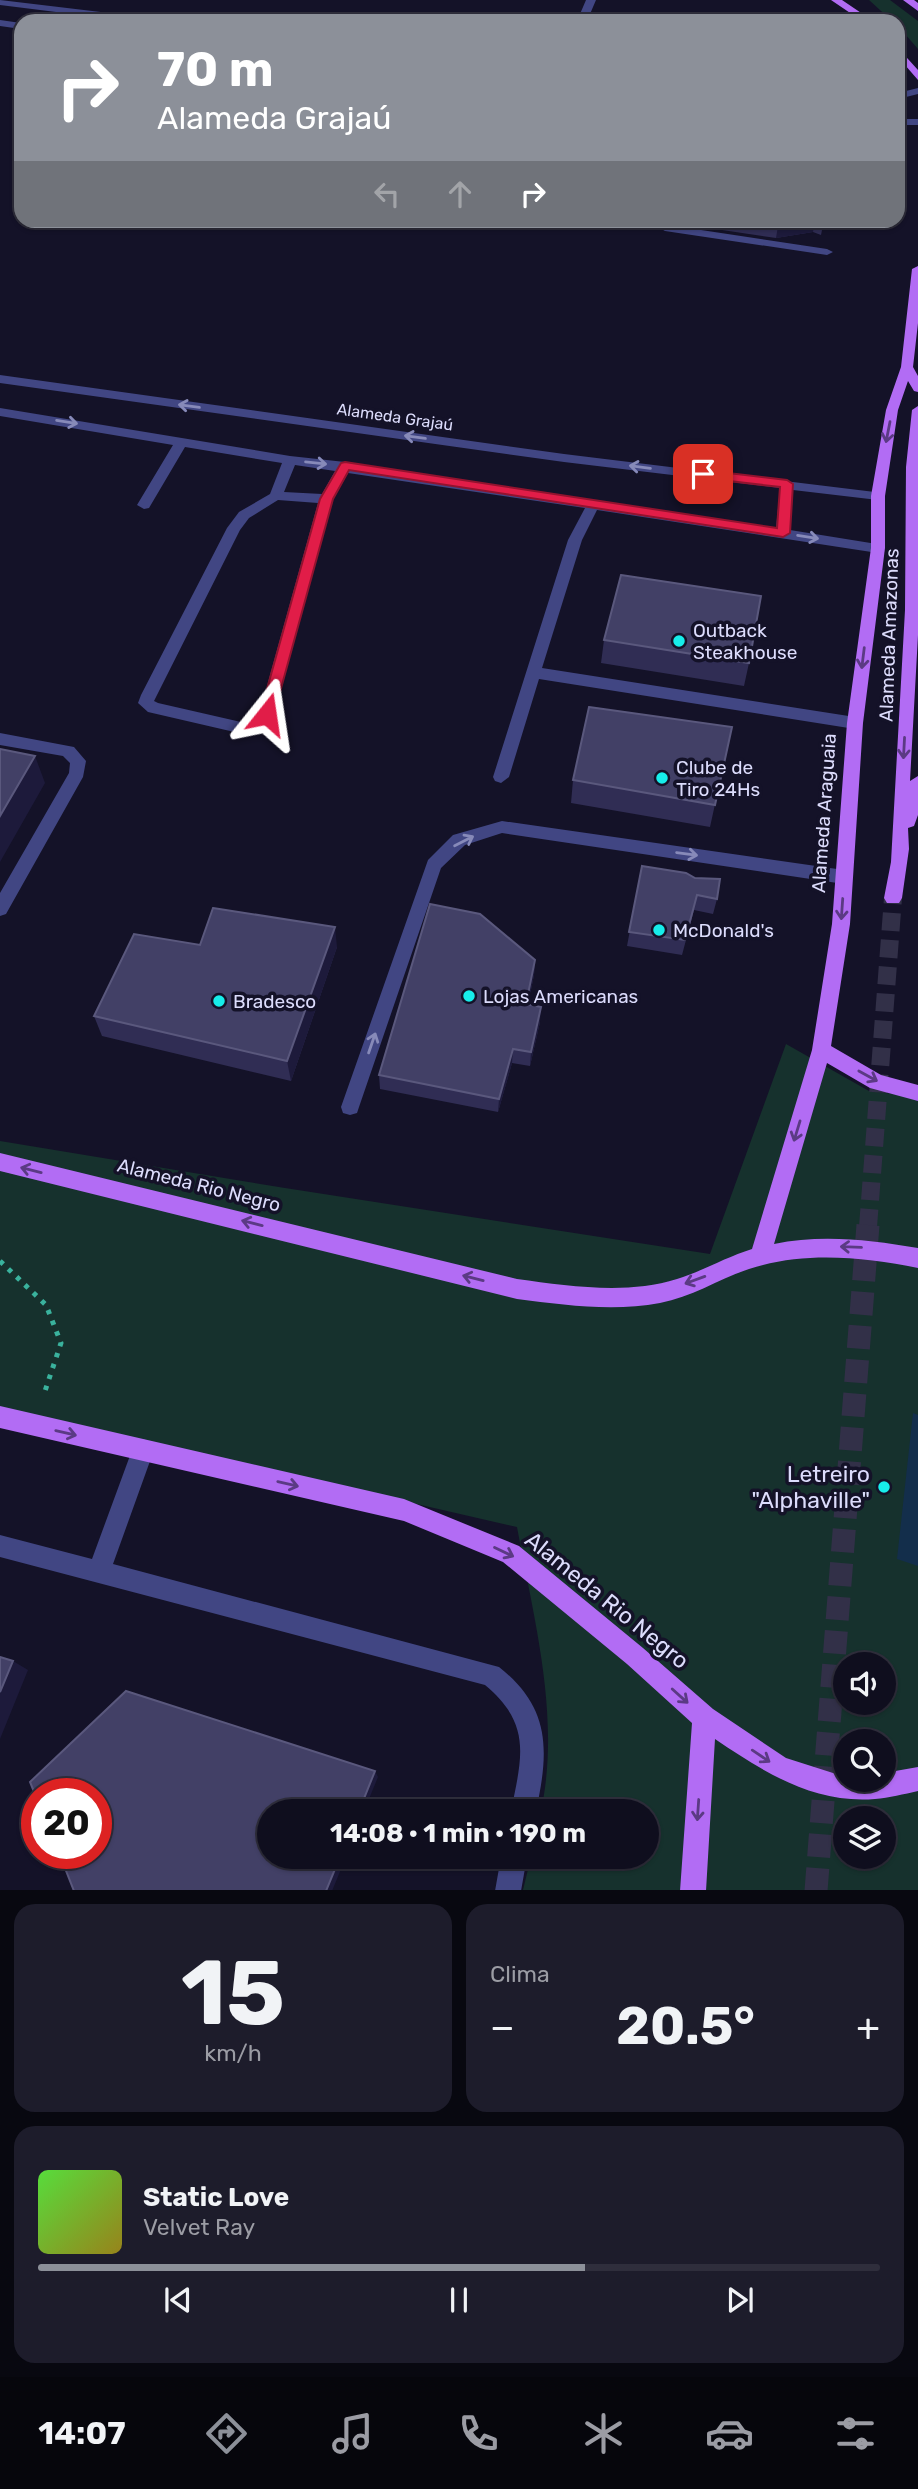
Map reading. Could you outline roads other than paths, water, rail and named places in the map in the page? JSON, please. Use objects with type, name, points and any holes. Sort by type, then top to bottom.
[{"type":"main road","points":[[836,0],[857,14]]},
{"type":"main road","points":[[908,0],[918,8]]},
{"type":"main road","points":[[905,60],[918,77]]},
{"type":"main road","points":[[918,268],[907,367],[918,387]]},
{"type":"main road","name":"Alameda Araguaia","points":[[760,1256],[821,1050],[841,924],[855,723],[878,548],[878,496],[892,410],[907,367]]},
{"type":"main road","name":"Alameda Amazonas","points":[[898,860],[912,610],[913,467],[918,410]]},
{"type":"main road","points":[[892,898],[898,860],[918,782]]},
{"type":"main road","points":[[821,1050],[877,1082],[918,1093]]},
{"type":"main road","name":"Alameda Rio Negro","points":[[0,1162],[517,1289],[588,1299],[652,1295],[760,1256],[823,1246],[866,1247],[918,1258]]},
{"type":"main road","name":"Alameda Rio Negro","points":[[0,1417],[404,1510],[511,1554],[635,1656],[704,1718],[780,1768],[833,1785],[875,1787],[918,1779]]},
{"type":"main road","points":[[693,1890],[704,1718]]},
{"type":"street","points":[[0,2],[95,14]]},
{"type":"street","points":[[665,228],[827,252]]},
{"type":"street","name":"Alameda Grajaú","points":[[3,381],[537,454],[878,496]]},
{"type":"street","points":[[0,412],[290,460],[345,466],[878,548]]},
{"type":"street","points":[[144,505],[182,442]]},
{"type":"street","points":[[276,496],[290,460]]},
{"type":"street","points":[[326,499],[276,496],[244,515],[234,528],[146,703],[153,708],[243,728],[267,714],[326,499],[345,466]]},
{"type":"street","points":[[783,533],[787,484]]},
{"type":"street","points":[[501,777],[575,540],[594,504]]},
{"type":"street","points":[[532,672],[855,723]]},
{"type":"street","points":[[0,739],[68,751],[78,761],[77,773],[0,909]]},
{"type":"street","points":[[349,1107],[434,865],[459,840],[502,827],[844,877]]},
{"type":"street","points":[[99,1572],[143,1450]]},
{"type":"street","points":[[0,1546],[491,1675],[509,1686],[528,1714],[534,1762],[526,1799]]},
{"type":"street","points":[[508,1890],[512,1869]]},
{"type":"water","points":[[913,1413],[918,1415],[918,1566],[897,1559]]},
{"type":"tunnel","points":[[868,1227],[893,898]]},
{"type":"tunnel","points":[[816,1890],[868,1225]]},
{"type":"place","name":"Outback Steakhouse","points":[[679,641]]},
{"type":"place","name":"Clube de Tiro 24Hs","points":[[662,778]]},
{"type":"place","name":"McDonald's","points":[[659,930]]},
{"type":"place","name":"Lojas Americanas","points":[[469,996]]},
{"type":"place","name":"Bradesco","points":[[219,1001]]},
{"type":"place","name":"Letreiro \"Alphaville\"","points":[[884,1487]]}]
